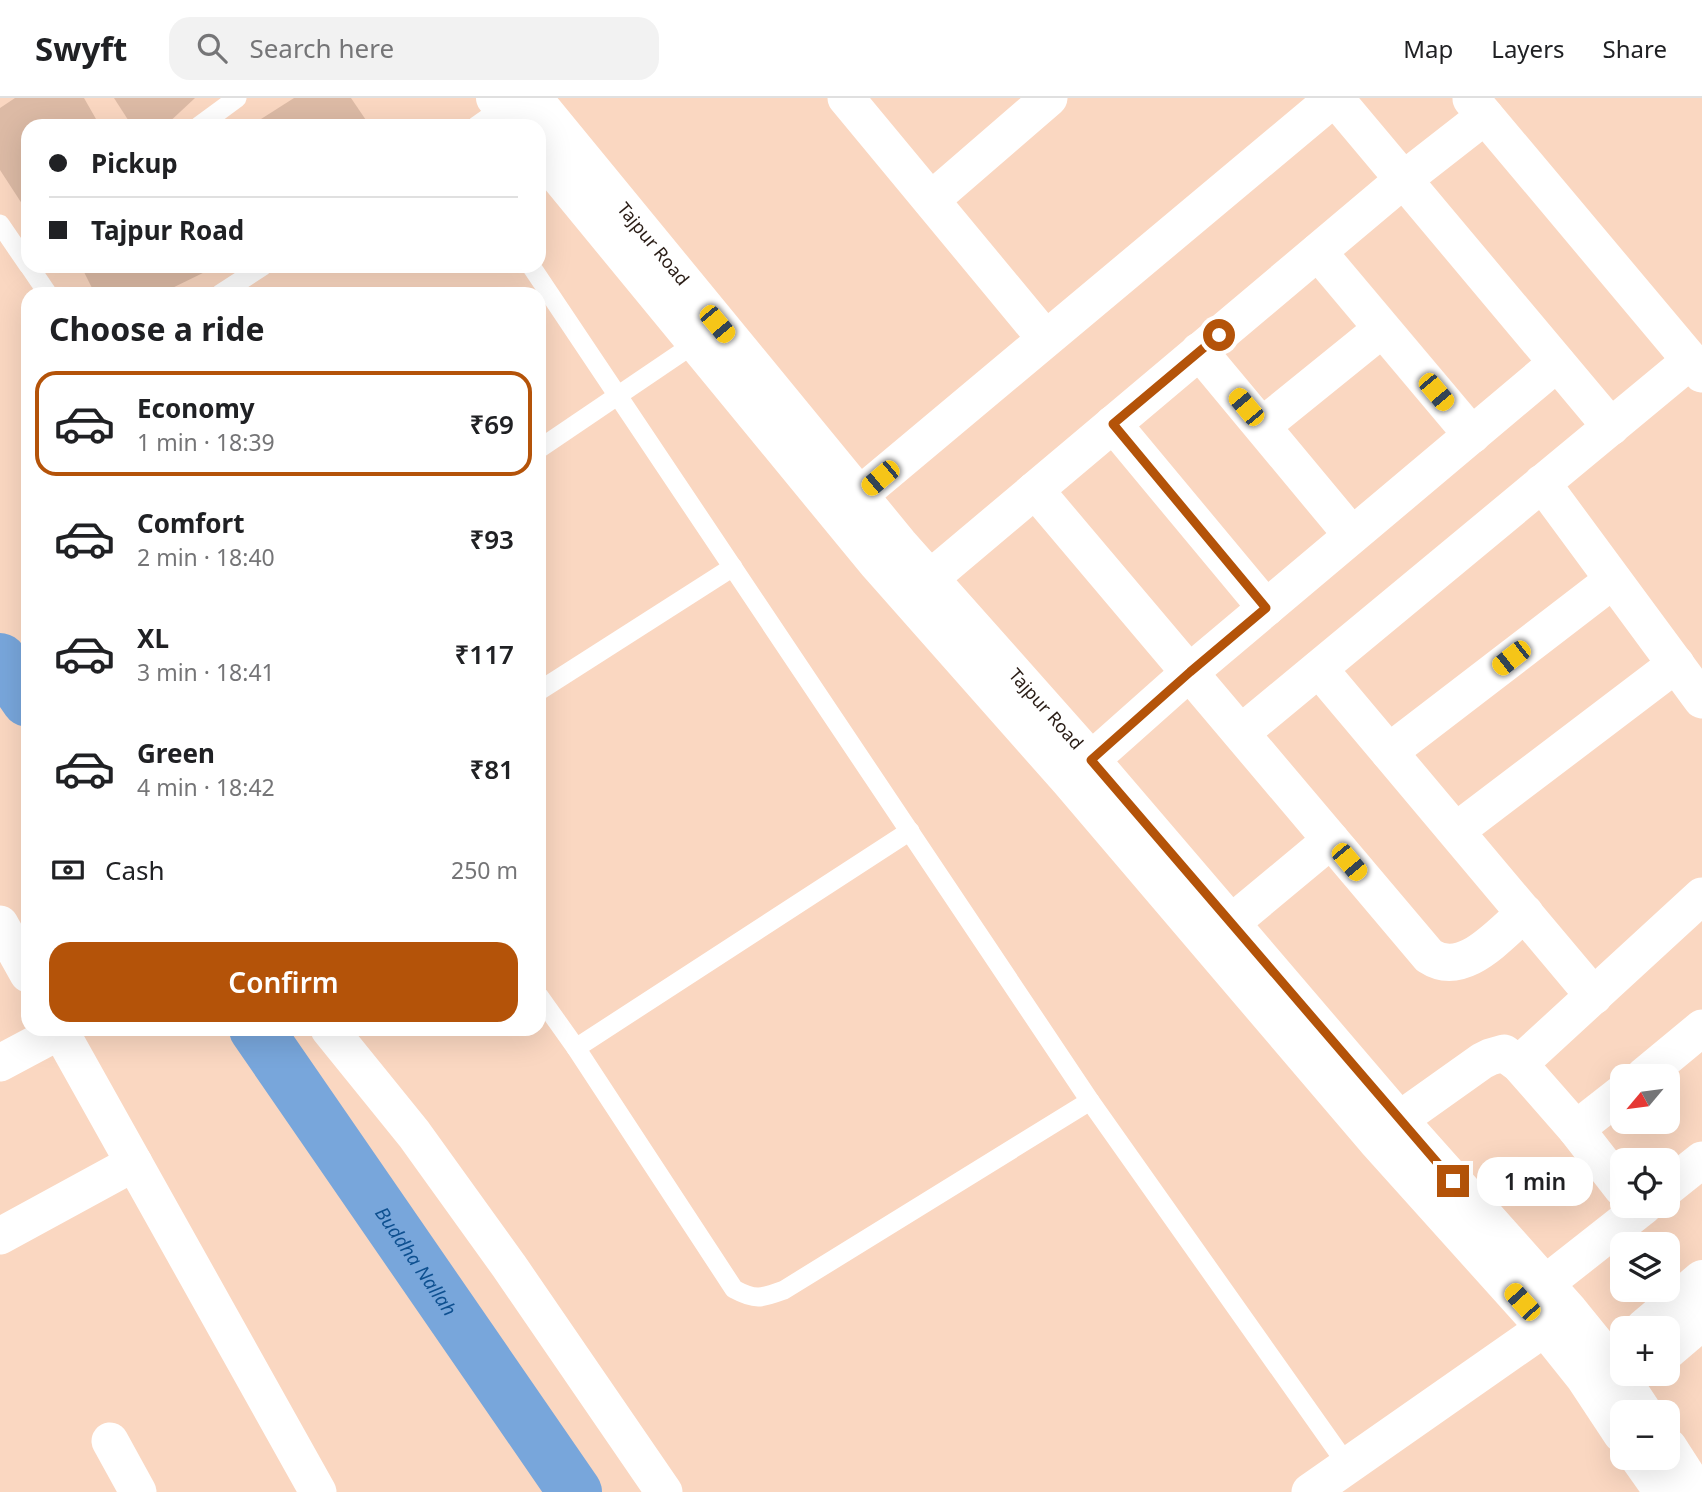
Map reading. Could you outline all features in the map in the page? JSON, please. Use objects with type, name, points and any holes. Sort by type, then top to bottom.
[{"type":"main road","name":"Tajpur Road","points":[[546,154],[919,588],[1069,780],[1376,1140],[1545,1306],[1619,1387]]},
{"type":"main road","name":"Tajpur Road","points":[[546,161],[694,344],[848,505]]},
{"type":"main road","name":"Tajpur Road","points":[[919,588],[1091,760],[1399,1120],[1545,1306]]},
{"type":"main road","points":[[1658,1316],[1702,1279]]},
{"type":"main road","points":[[1680,1340],[1702,1321]]},
{"type":"main road","points":[[1680,1466],[1697,1492]]},
{"type":"main road","points":[[1647,1470],[1663,1492]]},
{"type":"street","points":[[846,98],[1045,338]]},
{"type":"street","points":[[931,200],[1049,98]]},
{"type":"street","points":[[848,505],[1334,98],[1611,427]]},
{"type":"street","points":[[919,588],[1404,180],[1478,107],[1696,368],[1611,427],[1241,733]]},
{"type":"street","points":[[1318,252],[1472,435]]},
{"type":"street","points":[[1262,426],[1382,329]]},
{"type":"street","points":[[1199,351],[1352,535]]},
{"type":"street","points":[[1091,760],[1190,672],[1557,363]]},
{"type":"street","points":[[1113,424],[1266,608]]},
{"type":"street","points":[[1542,483],[1702,700]]},
{"type":"street","points":[[1035,490],[1421,947],[1437,961],[1454,963],[1470,958],[1525,913]]},
{"type":"street","points":[[1389,752],[1613,580]]},
{"type":"street","points":[[1456,831],[1676,664]]},
{"type":"street","points":[[1319,669],[1594,996]]},
{"type":"street","points":[[1230,924],[1331,840]]},
{"type":"street","points":[[1519,1064],[1702,896]]},
{"type":"street","points":[[0,924],[21,962]]},
{"type":"street","points":[[1658,1064],[1702,1028]]},
{"type":"street","points":[[0,1063],[49,1036]]},
{"type":"street","points":[[63,1036],[318,1492]]},
{"type":"street","points":[[335,1036],[422,1145],[664,1492]]},
{"type":"street","points":[[1399,1120],[1490,1056],[1504,1053],[1519,1064],[1610,1170]]},
{"type":"street","points":[[1576,1129],[1610,1102]]},
{"type":"street","points":[[1680,1177],[1702,1160]]},
{"type":"street","points":[[0,1236],[134,1163]]},
{"type":"street","points":[[1310,1492],[1348,1466],[1545,1306],[1622,1218]]},
{"type":"street","points":[[110,1441],[138,1492]]},
{"type":"lane","points":[[208,119],[237,98]]},
{"type":"lane","points":[[0,224],[21,252]]},
{"type":"lane","points":[[231,287],[252,273]]},
{"type":"lane","points":[[546,288],[1090,1101],[1348,1466]]},
{"type":"lane","points":[[546,444],[694,344]]},
{"type":"lane","points":[[546,687],[733,567]]},
{"type":"lane","points":[[576,1048],[910,831]]},
{"type":"lane","points":[[546,1006],[734,1289],[749,1297],[763,1298],[784,1290],[1090,1101]]},
{"type":"building","points":[[15,98],[84,98],[96,119],[21,119],[21,202],[0,170],[0,108]]},
{"type":"building","points":[[114,98],[195,98],[172,119],[128,119]]},
{"type":"building","points":[[294,98],[351,98],[365,119],[261,119]]},
{"type":"building","points":[[84,273],[203,273],[174,287],[92,287]]},
{"type":"waterway","name":"Buddha Nallah","points":[[0,660],[21,690]]},
{"type":"waterway","name":"Buddha Nallah","points":[[261,1036],[575,1492]]},
{"type":"route","points":[[1219,335],[1113,424],[1266,608],[1091,760],[1453,1181]]}]
